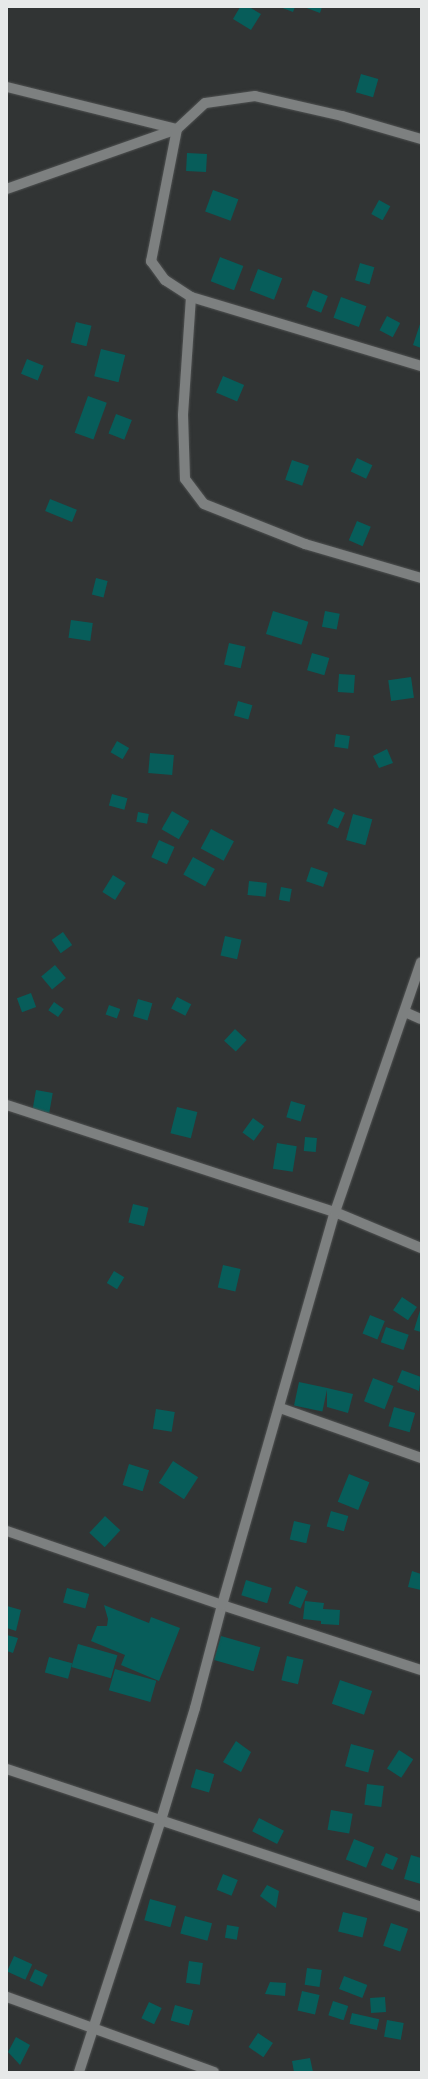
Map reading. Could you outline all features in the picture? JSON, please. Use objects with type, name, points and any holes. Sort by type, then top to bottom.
[{"type":"street","points":[[7,87],[177,129]]},
{"type":"street","points":[[7,189],[177,129],[205,103],[255,96],[342,116],[421,139]]},
{"type":"street","points":[[177,129],[152,261],[165,280],[190,297],[421,366]]},
{"type":"street","points":[[190,297],[182,415],[184,479],[204,504],[305,544],[421,578]]},
{"type":"street","points":[[79,2072],[92,2028],[161,1820],[195,1708],[222,1605],[280,1408],[335,1212],[421,962]]},
{"type":"street","points":[[405,1012],[421,1019]]},
{"type":"street","points":[[7,1105],[335,1212],[421,1248]]},
{"type":"street","points":[[280,1408],[421,1458]]},
{"type":"street","points":[[7,1531],[222,1605],[421,1670]]},
{"type":"street","points":[[7,1769],[421,1907]]},
{"type":"street","points":[[7,1997],[214,2072]]},
{"type":"building","points":[[240,7],[249,7],[261,14],[251,30],[233,19]]},
{"type":"building","points":[[280,7],[295,7],[293,12]]},
{"type":"building","points":[[304,7],[322,7],[320,13]]},
{"type":"building","points":[[361,74],[378,79],[373,97],[356,92]]},
{"type":"building","points":[[187,153],[207,154],[206,172],[186,171]]},
{"type":"building","points":[[213,190],[238,199],[231,221],[205,212]]},
{"type":"building","points":[[379,200],[390,206],[383,220],[371,214]]},
{"type":"building","points":[[220,257],[243,266],[234,290],[211,281]]},
{"type":"building","points":[[360,263],[374,267],[369,284],[355,280]]},
{"type":"building","points":[[258,269],[282,278],[274,300],[250,290]]},
{"type":"building","points":[[313,290],[328,296],[321,313],[306,307]]},
{"type":"building","points":[[341,297],[366,306],[359,327],[333,318]]},
{"type":"building","points":[[387,316],[400,323],[393,337],[379,330]]},
{"type":"building","points":[[76,322],[92,326],[86,346],[71,342]]},
{"type":"building","points":[[420,324],[421,325],[421,348],[413,345]]},
{"type":"building","points":[[101,349],[125,355],[118,382],[94,376]]},
{"type":"building","points":[[27,359],[44,366],[38,381],[21,374]]},
{"type":"building","points":[[223,376],[244,385],[237,402],[216,393]]},
{"type":"building","points":[[88,396],[107,403],[93,439],[75,433]]},
{"type":"building","points":[[116,414],[132,420],[124,440],[108,434]]},
{"type":"building","points":[[357,458],[372,465],[366,479],[351,472]]},
{"type":"building","points":[[292,460],[309,466],[302,486],[285,480]]},
{"type":"building","points":[[50,499],[77,510],[72,522],[45,511]]},
{"type":"building","points":[[357,521],[371,527],[363,546],[349,540]]},
{"type":"building","points":[[96,578],[108,581],[104,597],[92,594]]},
{"type":"building","points":[[273,611],[308,622],[301,645],[266,634]]},
{"type":"building","points":[[325,611],[340,614],[337,630],[322,627]]},
{"type":"building","points":[[71,620],[93,623],[90,641],[68,638]]},
{"type":"building","points":[[229,643],[246,647],[241,668],[224,664]]},
{"type":"building","points":[[312,653],[329,658],[324,675],[307,670]]},
{"type":"building","points":[[339,674],[355,675],[354,693],[338,692]]},
{"type":"building","points":[[411,677],[414,698],[391,701],[388,680]]},
{"type":"building","points":[[238,701],[252,705],[248,720],[234,715]]},
{"type":"building","points":[[336,734],[350,736],[348,749],[334,747]]},
{"type":"building","points":[[117,741],[129,748],[123,759],[110,752]]},
{"type":"building","points":[[387,749],[393,763],[379,768],[373,756]]},
{"type":"building","points":[[150,753],[174,755],[172,775],[148,773]]},
{"type":"building","points":[[112,794],[127,798],[124,810],[109,806]]},
{"type":"building","points":[[334,808],[345,813],[338,828],[327,824]]},
{"type":"building","points":[[172,811],[189,821],[179,839],[162,829]]},
{"type":"building","points":[[138,812],[149,814],[147,824],[136,822]]},
{"type":"building","points":[[353,814],[372,819],[365,845],[346,840]]},
{"type":"building","points":[[211,829],[234,841],[224,861],[201,848]]},
{"type":"building","points":[[159,840],[175,847],[167,864],[151,857]]},
{"type":"building","points":[[193,857],[215,869],[205,887],[183,874]]},
{"type":"building","points":[[311,867],[328,873],[323,887],[306,881]]},
{"type":"building","points":[[113,875],[126,883],[115,900],[102,892]]},
{"type":"building","points":[[249,881],[267,883],[265,897],[248,895]]},
{"type":"building","points":[[281,887],[292,889],[290,902],[279,900]]},
{"type":"building","points":[[63,932],[72,945],[61,953],[52,940]]},
{"type":"building","points":[[225,936],[242,940],[237,959],[221,955]]},
{"type":"building","points":[[55,965],[66,978],[52,990],[41,977]]},
{"type":"building","points":[[31,993],[36,1007],[22,1012],[17,998]]},
{"type":"building","points":[[177,997],[191,1004],[185,1016],[171,1009]]},
{"type":"building","points":[[138,999],[152,1003],[147,1020],[133,1016]]},
{"type":"building","points":[[54,1002],[64,1009],[58,1017],[48,1010]]},
{"type":"building","points":[[109,1005],[120,1009],[117,1019],[106,1014]]},
{"type":"building","points":[[235,1029],[247,1040],[236,1052],[224,1041]]},
{"type":"building","points":[[36,1090],[53,1093],[49,1113],[33,1110]]},
{"type":"building","points":[[291,1101],[305,1105],[301,1121],[286,1117]]},
{"type":"building","points":[[177,1107],[197,1112],[191,1138],[170,1133]]},
{"type":"building","points":[[253,1118],[264,1126],[254,1141],[242,1133]]},
{"type":"building","points":[[305,1137],[317,1138],[316,1152],[304,1151]]},
{"type":"building","points":[[277,1143],[297,1146],[293,1172],[273,1169]]},
{"type":"building","points":[[133,1204],[149,1208],[144,1226],[128,1222]]},
{"type":"building","points":[[223,1265],[241,1269],[235,1291],[218,1287]]},
{"type":"building","points":[[114,1271],[124,1277],[117,1289],[107,1283]]},
{"type":"building","points":[[402,1297],[417,1307],[408,1320],[393,1310]]},
{"type":"building","points":[[421,1307],[421,1332],[414,1330]]},
{"type":"building","points":[[370,1315],[385,1321],[377,1340],[363,1334]]},
{"type":"building","points":[[386,1327],[409,1335],[403,1350],[381,1342]]},
{"type":"building","points":[[402,1370],[421,1377],[419,1391],[397,1382]]},
{"type":"building","points":[[373,1378],[394,1386],[385,1409],[364,1401]]},
{"type":"building","points":[[299,1382],[327,1388],[322,1412],[294,1405]]},
{"type":"building","points":[[327,1388],[353,1394],[348,1413],[327,1407]]},
{"type":"building","points":[[394,1407],[415,1413],[410,1432],[388,1426]]},
{"type":"building","points":[[156,1409],[175,1412],[172,1432],[153,1429]]},
{"type":"building","points":[[173,1461],[198,1477],[184,1499],[159,1483]]},
{"type":"building","points":[[129,1464],[149,1470],[143,1491],[123,1485]]},
{"type":"building","points":[[349,1474],[369,1482],[358,1510],[338,1502]]},
{"type":"building","points":[[331,1511],[348,1516],[344,1531],[327,1526]]},
{"type":"building","points":[[105,1516],[120,1530],[105,1547],[89,1533]]},
{"type":"building","points":[[294,1521],[311,1525],[306,1543],[290,1540]]},
{"type":"building","points":[[412,1571],[421,1574],[421,1590],[408,1587]]},
{"type":"building","points":[[246,1580],[272,1588],[267,1603],[241,1595]]},
{"type":"building","points":[[296,1586],[308,1591],[301,1609],[289,1603]]},
{"type":"building","points":[[67,1588],[89,1594],[85,1608],[63,1602]]},
{"type":"building","points":[[305,1601],[324,1603],[323,1609],[340,1610],[339,1625],[321,1624],[321,1621],[303,1619]]},
{"type":"building","points":[[104,1605],[149,1623],[151,1617],[180,1628],[159,1681],[121,1665],[125,1655],[91,1641],[97,1626],[107,1626],[108,1619]]},
{"type":"building","points":[[7,1606],[21,1610],[16,1631],[7,1628]]},
{"type":"building","points":[[7,1635],[18,1638],[13,1653],[7,1651]]},
{"type":"building","points":[[221,1636],[260,1647],[254,1671],[214,1660]]},
{"type":"building","points":[[78,1644],[117,1655],[111,1678],[71,1667]]},
{"type":"building","points":[[287,1656],[304,1660],[298,1684],[281,1680]]},
{"type":"building","points":[[49,1657],[72,1663],[68,1679],[45,1672]]},
{"type":"building","points":[[115,1669],[156,1681],[150,1702],[109,1690]]},
{"type":"building","points":[[340,1680],[372,1691],[364,1715],[332,1704]]},
{"type":"building","points":[[236,1741],[251,1752],[241,1772],[223,1762]]},
{"type":"building","points":[[351,1744],[374,1750],[368,1772],[345,1766]]},
{"type":"building","points":[[399,1750],[413,1759],[401,1778],[387,1768]]},
{"type":"building","points":[[196,1769],[214,1774],[209,1793],[191,1787]]},
{"type":"building","points":[[367,1784],[384,1786],[381,1807],[364,1805]]},
{"type":"building","points":[[331,1810],[353,1814],[349,1834],[328,1830]]},
{"type":"building","points":[[259,1818],[284,1831],[277,1844],[252,1831]]},
{"type":"building","points":[[354,1839],[374,1847],[366,1868],[346,1859]]},
{"type":"building","points":[[386,1853],[398,1858],[393,1870],[381,1865]]},
{"type":"building","points":[[411,1855],[421,1858],[421,1884],[404,1879]]},
{"type":"building","points":[[223,1874],[238,1880],[231,1896],[217,1890]]},
{"type":"building","points":[[267,1885],[279,1891],[276,1908],[260,1896]]},
{"type":"building","points":[[150,1899],[176,1906],[170,1927],[144,1920]]},
{"type":"building","points":[[343,1912],[367,1918],[362,1937],[338,1931]]},
{"type":"building","points":[[185,1916],[212,1923],[207,1941],[180,1933]]},
{"type":"building","points":[[391,1923],[408,1929],[400,1952],[383,1946]]},
{"type":"building","points":[[227,1925],[239,1927],[237,1940],[225,1938]]},
{"type":"building","points":[[14,1956],[32,1964],[25,1980],[7,1972]]},
{"type":"building","points":[[189,1961],[203,1963],[200,1985],[186,1983]]},
{"type":"building","points":[[307,1968],[322,1970],[319,1987],[305,1985]]},
{"type":"building","points":[[35,1969],[48,1975],[42,1987],[30,1981]]},
{"type":"building","points":[[344,1976],[367,1985],[362,1998],[339,1989]]},
{"type":"building","points":[[270,1982],[286,1983],[285,1996],[265,1994]]},
{"type":"building","points":[[302,1991],[320,1995],[315,2015],[298,2010]]},
{"type":"building","points":[[385,1997],[386,2012],[371,2013],[370,1998]]},
{"type":"building","points":[[333,2001],[348,2006],[344,2020],[328,2015]]},
{"type":"building","points":[[149,2002],[162,2008],[154,2024],[141,2018]]},
{"type":"building","points":[[175,2005],[193,2010],[189,2026],[171,2020]]},
{"type":"building","points":[[352,2013],[379,2019],[377,2030],[350,2024]]},
{"type":"building","points":[[387,2020],[404,2023],[401,2040],[384,2037]]},
{"type":"building","points":[[258,2033],[273,2043],[263,2057],[248,2047]]},
{"type":"building","points":[[16,2037],[30,2045],[20,2065],[8,2052]]},
{"type":"building","points":[[310,2058],[313,2072],[294,2072],[292,2061]]}]
